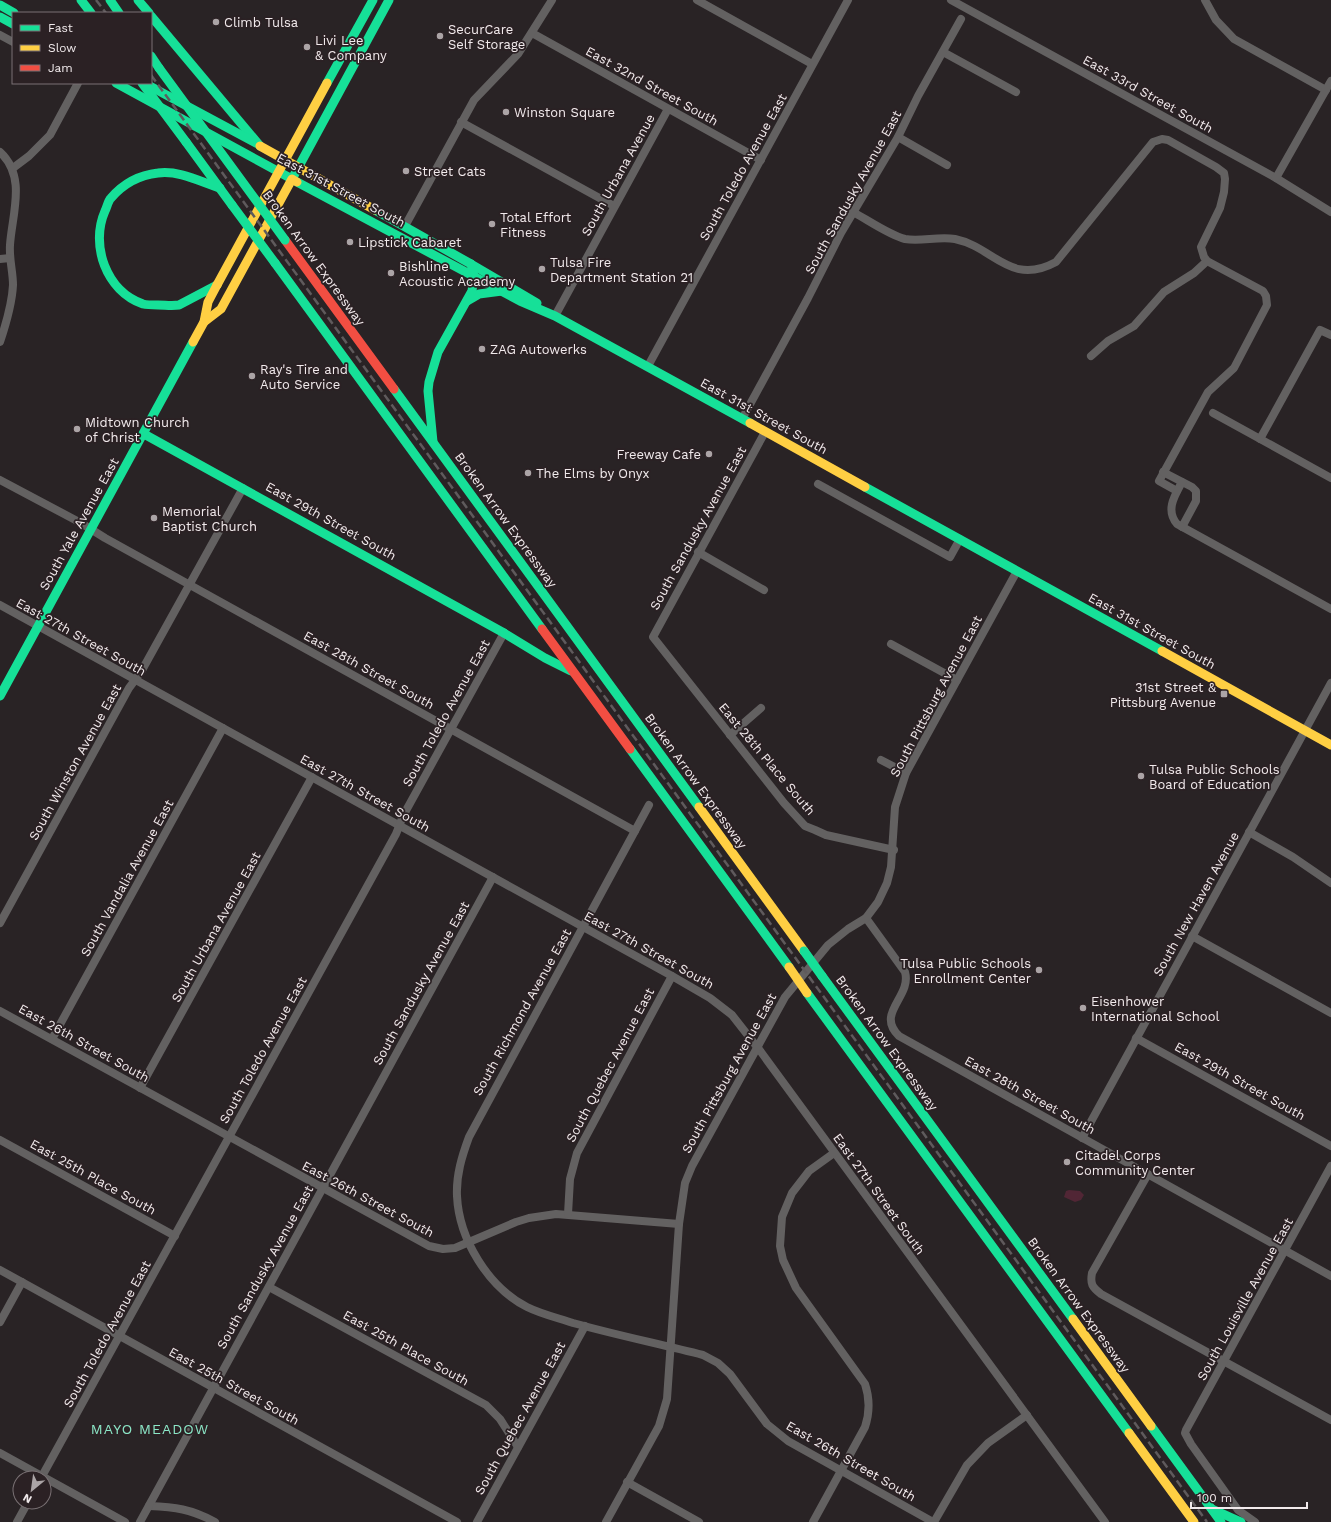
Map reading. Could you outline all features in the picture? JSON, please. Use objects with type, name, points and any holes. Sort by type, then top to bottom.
[{"type":"main road","points":[[81,0],[90,12]]},
{"type":"main road","points":[[110,0],[118,12]]},
{"type":"main road","points":[[138,0],[148,12]]},
{"type":"main road","name":"South Yale Avenue East","points":[[0,696],[204,322],[208,302],[374,0]]},
{"type":"main road","name":"South Yale Avenue East","points":[[204,322],[221,309],[387,4]]},
{"type":"main road","points":[[0,5],[12,12]]},
{"type":"main road","points":[[0,17],[12,23]]},
{"type":"main road","points":[[152,17],[260,146]]},
{"type":"main road","name":"Broken Arrow Expressway","points":[[152,58],[1221,1522]]},
{"type":"main road","name":"East 31st Street South","points":[[118,84],[502,291],[555,316],[648,366],[1331,745]]},
{"type":"main road","points":[[144,84],[1194,1522]]},
{"type":"main road","name":"East 31st Street South","points":[[145,84],[298,166],[524,294],[555,316]]},
{"type":"main road","points":[[217,286],[192,300],[173,306],[140,302],[126,295],[108,277],[100,260],[97,238],[98,225],[106,206],[118,190],[136,179],[152,174],[169,173],[181,175],[220,188]]},
{"type":"main road","points":[[434,443],[428,391],[431,371],[438,352],[467,301],[474,284],[474,276],[470,264]]},
{"type":"main road","points":[[467,301],[479,294],[502,291]]},
{"type":"main road","name":"East 29th Street South","points":[[144,434],[504,633],[573,673]]},
{"type":"main road","points":[[1211,1509],[1241,1522]]},
{"type":"street","points":[[374,0],[387,4]]},
{"type":"street","points":[[404,226],[461,122],[479,93],[508,66],[532,33],[552,0]]},
{"type":"street","points":[[697,0],[812,64]]},
{"type":"street","name":"South Toledo Avenue East","points":[[648,366],[848,0]]},
{"type":"street","name":"East 33rd Street South","points":[[951,0],[1276,178],[1331,212]]},
{"type":"street","points":[[1205,0],[1216,20],[1225,32],[1234,39],[1326,90]]},
{"type":"street","name":"South Sandusky Avenue East","points":[[742,419],[853,212],[898,137],[962,19]]},
{"type":"street","name":"East 32nd Street South","points":[[532,33],[761,160]]},
{"type":"street","points":[[0,34],[12,41]]},
{"type":"street","points":[[943,52],[1016,92]]},
{"type":"street","points":[[1276,178],[1331,81]]},
{"type":"street","points":[[13,168],[29,156],[50,135],[77,84]]},
{"type":"street","name":"South Urbana Avenue","points":[[555,316],[668,109]]},
{"type":"street","points":[[461,122],[614,206]]},
{"type":"street","points":[[898,137],[947,165]]},
{"type":"street","points":[[853,212],[906,239],[955,239],[966,242],[1007,266],[1027,271],[1036,270],[1056,262],[1152,142],[1162,139],[1168,140],[1224,173],[1224,192],[1220,208],[1201,246],[1202,252],[1207,261],[1259,288],[1266,296],[1267,305],[1234,368],[1208,392],[1158,481],[1177,491]]},
{"type":"street","points":[[0,152],[13,168],[16,189],[10,258],[13,286],[11,307],[0,342]]},
{"type":"street","points":[[0,259],[10,258]]},
{"type":"street","points":[[1091,356],[1108,341],[1134,326],[1164,292],[1194,273],[1207,261]]},
{"type":"street","points":[[1260,439],[1320,330],[1331,335]]},
{"type":"street","points":[[1213,413],[1331,478]]},
{"type":"street","name":"South Sandusky Avenue East","points":[[653,637],[698,552],[765,432]]},
{"type":"street","points":[[1163,472],[1192,487],[1196,491],[1196,501],[1182,527]]},
{"type":"street","name":"East 28th Street South","points":[[0,480],[635,831]]},
{"type":"street","points":[[1182,482],[1171,504],[1174,520],[1182,527],[1331,609]]},
{"type":"street","points":[[818,484],[950,557],[960,539]]},
{"type":"street","name":"South Winston Avenue East","points":[[0,923],[129,688],[190,585],[243,488]]},
{"type":"street","points":[[698,552],[764,590]]},
{"type":"street","name":"South Pittsburg Avenue East","points":[[606,1522],[654,1436],[667,1399],[672,1347],[679,1224],[685,1183],[692,1166],[785,996],[828,945],[848,929],[866,918],[878,902],[887,883],[894,850],[895,807],[906,773],[1017,571]]},
{"type":"street","name":"East 27th Street South","points":[[0,605],[583,926],[710,998],[732,1014],[757,1045],[834,1153],[1105,1522]]},
{"type":"street","name":"South Toledo Avenue East","points":[[46,1470],[399,826],[450,729],[504,633]]},
{"type":"street","name":"East 28th Place South","points":[[653,637],[784,803],[805,826],[826,835],[894,850]]},
{"type":"street","points":[[891,644],[956,680]]},
{"type":"street","name":"South New Haven Avenue","points":[[1082,1138],[1331,683]]},
{"type":"street","points":[[730,734],[761,708]]},
{"type":"street","name":"South Vandalia Avenue East","points":[[52,1039],[223,728]]},
{"type":"street","points":[[881,760],[906,773]]},
{"type":"street","name":"South Urbana Avenue East","points":[[140,1088],[312,777]]},
{"type":"street","name":"South Richmond Avenue East","points":[[468,1242],[457,1196],[458,1174],[469,1137],[649,805]]},
{"type":"street","points":[[1249,832],[1293,857],[1331,883]]},
{"type":"street","name":"South Sandusky Avenue East","points":[[140,1522],[493,877]]},
{"type":"street","name":"East 28th Street South","points":[[866,918],[902,966],[907,978],[905,986],[891,1014],[891,1024],[896,1033],[1331,1276]]},
{"type":"street","points":[[1192,936],[1331,1013]]},
{"type":"street","name":"South Quebec Avenue East","points":[[568,1214],[570,1179],[577,1153],[672,976]]},
{"type":"street","name":"East 26th Street South","points":[[1,1014],[52,1039],[429,1246],[443,1249],[455,1248],[468,1242],[480,1264],[490,1276],[514,1298],[534,1310],[585,1326],[703,1355],[718,1363],[730,1374],[760,1415],[776,1433],[807,1453],[934,1522]]},
{"type":"street","name":"East 29th Street South","points":[[1136,1038],[1331,1146]]},
{"type":"street","name":"East 25th Place South","points":[[0,1140],[175,1236]]},
{"type":"street","points":[[813,1522],[868,1418],[868,1391],[859,1374],[793,1282],[783,1260],[780,1246],[782,1217],[792,1193],[809,1171],[834,1153]]},
{"type":"street","name":"South Louisville Avenue East","points":[[1255,1522],[1238,1510],[1190,1444],[1185,1433],[1331,1166]]},
{"type":"street","points":[[1148,1174],[1092,1273],[1091,1283],[1093,1288],[1101,1294],[1331,1420]]},
{"type":"street","points":[[468,1242],[529,1218],[568,1214],[679,1224]]},
{"type":"street","name":"East 25th Street South","points":[[0,1270],[457,1522]]},
{"type":"street","points":[[0,1322],[22,1282]]},
{"type":"street","name":"East 25th Place South","points":[[269,1286],[486,1405],[500,1419],[518,1447]]},
{"type":"street","name":"South Quebec Avenue East","points":[[477,1522],[585,1326]]},
{"type":"street","points":[[934,1522],[967,1465],[988,1443],[1027,1415]]},
{"type":"street","points":[[0,1453],[30,1470]]},
{"type":"street","points":[[52,1482],[125,1522]]},
{"type":"street","points":[[627,1482],[699,1522]]},
{"type":"street","points":[[149,1506],[186,1509],[196,1512],[215,1522]]},
{"type":"street","points":[[17,1522],[24,1510]]},
{"type":"shaded area","points":[[1066,1191],[1080,1191],[1084,1195],[1081,1200],[1075,1202],[1064,1197]]},
{"type":"railway","points":[[96,0],[105,12]]},
{"type":"railway","points":[[152,76],[1207,1522]]},
{"type":"traffic: fast","points":[[81,0],[90,12]]},
{"type":"traffic: fast","points":[[110,0],[118,12]]},
{"type":"traffic: fast","points":[[138,0],[148,12]]},
{"type":"traffic: fast","points":[[327,83],[373,0]]},
{"type":"traffic: fast","points":[[118,84],[292,179],[389,0]]},
{"type":"traffic: fast","points":[[0,5],[12,12]]},
{"type":"traffic: fast","points":[[0,17],[12,23]]},
{"type":"traffic: fast","points":[[152,17],[260,146]]},
{"type":"traffic: fast","points":[[152,58],[159,68]]},
{"type":"traffic: fast","points":[[159,68],[285,240]]},
{"type":"traffic: fast","points":[[143,84],[186,142]]},
{"type":"traffic: fast","points":[[146,84],[256,143]]},
{"type":"traffic: fast","points":[[186,142],[232,205]]},
{"type":"traffic: fast","points":[[217,285],[179,305],[143,304],[130,298],[119,289],[111,278],[104,265],[99,238],[101,224],[108,202],[121,188],[138,178],[158,173],[174,173],[220,188]]},
{"type":"traffic: fast","points":[[297,182],[520,301],[555,316],[750,423]]},
{"type":"traffic: fast","points":[[232,205],[275,263]]},
{"type":"traffic: fast","points":[[375,210],[471,264]]},
{"type":"traffic: fast","points":[[275,263],[542,629]]},
{"type":"traffic: fast","points":[[471,264],[537,303]]},
{"type":"traffic: fast","points":[[433,442],[428,391],[429,382],[438,352],[472,291],[474,276],[471,264]]},
{"type":"traffic: fast","points":[[467,301],[479,294],[502,291]]},
{"type":"traffic: fast","points":[[0,696],[193,342]]},
{"type":"traffic: fast","points":[[394,389],[699,807]]},
{"type":"traffic: fast","points":[[144,434],[504,633]]},
{"type":"traffic: fast","points":[[865,487],[1162,651]]},
{"type":"traffic: fast","points":[[504,633],[545,658],[571,671]]},
{"type":"traffic: fast","points":[[630,749],[789,967]]},
{"type":"traffic: fast","points":[[804,951],[822,976]]},
{"type":"traffic: fast","points":[[822,976],[1073,1319]]},
{"type":"traffic: fast","points":[[807,993],[1129,1433]]},
{"type":"traffic: fast","points":[[1151,1426],[1221,1522]]},
{"type":"traffic: fast","points":[[1212,1509],[1241,1522]]},
{"type":"traffic: slow","points":[[217,285],[327,83]]},
{"type":"traffic: slow","points":[[260,146],[375,210]]},
{"type":"traffic: slow","points":[[204,322],[221,309],[292,179],[297,182]]},
{"type":"traffic: slow","points":[[193,342],[204,322],[208,302],[217,285]]},
{"type":"traffic: slow","points":[[750,423],[865,487]]},
{"type":"traffic: slow","points":[[1162,651],[1331,745]]},
{"type":"traffic: slow","points":[[699,807],[804,951]]},
{"type":"traffic: slow","points":[[789,967],[807,993]]},
{"type":"traffic: slow","points":[[1073,1319],[1151,1426]]},
{"type":"traffic: slow","points":[[1129,1433],[1194,1522]]},
{"type":"traffic: jam","points":[[285,240],[394,389]]},
{"type":"traffic: jam","points":[[542,629],[630,749]]},
{"type":"place","name":"Climb Tulsa","points":[[216,22]]},
{"type":"place","name":"SecurCare Self Storage","points":[[440,36]]},
{"type":"place","name":"Livi Lee & Company","points":[[307,47]]},
{"type":"place","name":"Winston Square","points":[[506,112]]},
{"type":"place","name":"Street Cats","points":[[406,171]]},
{"type":"place","name":"Total Effort Fitness","points":[[492,224]]},
{"type":"place","name":"Lipstick Cabaret","points":[[350,242]]},
{"type":"place","name":"Tulsa Fire Department Station 21","points":[[542,269]]},
{"type":"place","name":"Bishline Acoustic Academy","points":[[391,273]]},
{"type":"place","name":"ZAG Autowerks","points":[[482,349]]},
{"type":"place","name":"Ray's Tire and Auto Service","points":[[252,376]]},
{"type":"place","name":"Midtown Church of Christ","points":[[77,429]]},
{"type":"place","name":"Freeway Cafe","points":[[709,454]]},
{"type":"place","name":"The Elms by Onyx","points":[[528,473]]},
{"type":"place","name":"Memorial Baptist Church","points":[[154,518]]},
{"type":"place","name":"31st Street & Pittsburg Avenue","points":[[1224,694]]},
{"type":"place","name":"Tulsa Public Schools Board of Education","points":[[1141,776]]},
{"type":"place","name":"Tulsa Public Schools Enrollment Center","points":[[1039,970]]},
{"type":"place","name":"Eisenhower International School","points":[[1083,1008]]},
{"type":"place","name":"Citadel Corps Community Center","points":[[1067,1162]]},
{"type":"district","name":"MAYO MEADOW","points":[[150,1429]]}]
